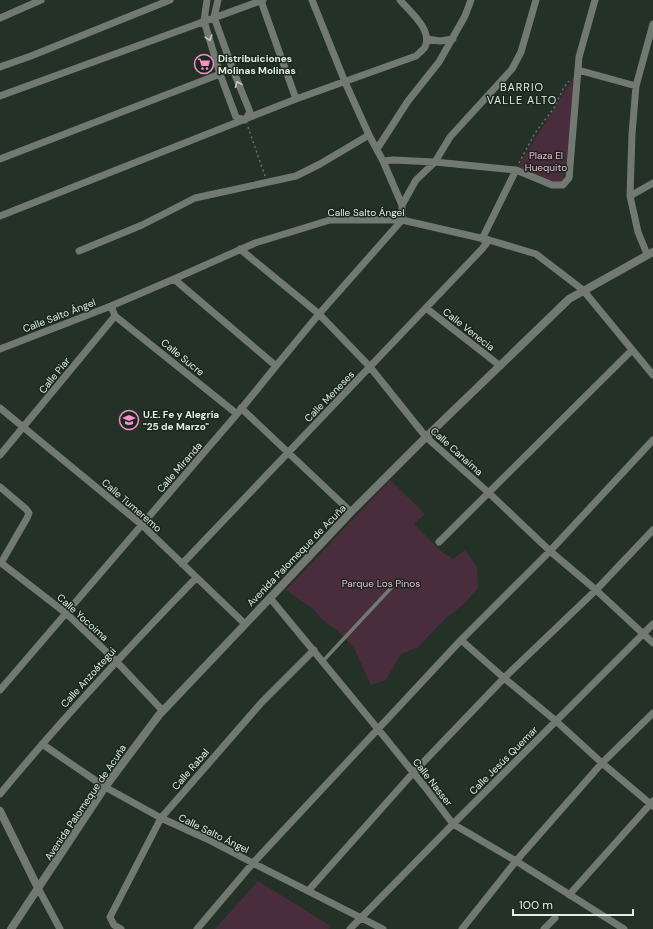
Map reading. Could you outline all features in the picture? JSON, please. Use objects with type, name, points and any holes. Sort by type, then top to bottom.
[{"type":"street","points":[[0,18],[41,0]]},
{"type":"street","points":[[0,67],[170,0]]},
{"type":"street","points":[[207,0],[204,21],[220,74],[236,116],[245,120]]},
{"type":"street","points":[[218,0],[214,17],[250,112],[245,120]]},
{"type":"street","points":[[0,96],[262,0],[296,99]]},
{"type":"street","points":[[312,0],[345,82],[369,135],[383,161],[402,205],[402,220]]},
{"type":"street","points":[[0,216],[296,99],[416,56],[425,48],[427,39],[425,29],[400,0]]},
{"type":"street","points":[[377,149],[408,101],[439,62],[465,16],[471,0]]},
{"type":"street","points":[[402,205],[416,180],[435,162],[450,137],[512,69],[521,52],[536,0]]},
{"type":"street","points":[[383,161],[435,162],[516,170],[552,185],[563,185],[569,178],[580,57],[595,0]]},
{"type":"street","points":[[650,253],[638,232],[630,196],[632,134],[636,86],[653,24]]},
{"type":"street","points":[[427,39],[440,41],[453,39]]},
{"type":"street","points":[[578,70],[636,86]]},
{"type":"street","points":[[0,160],[220,74]]},
{"type":"street","points":[[79,251],[142,225],[186,201],[296,176],[320,164],[369,135]]},
{"type":"street","name":"Calle Meneses","points":[[182,564],[482,249],[516,170]]},
{"type":"street","points":[[630,196],[653,183]]},
{"type":"street","name":"Calle Salto Ángel","points":[[0,349],[174,280],[240,249],[330,220],[402,220],[486,239],[536,254],[583,290],[653,375]]},
{"type":"street","name":"Calle Miranda","points":[[0,690],[67,614],[240,411],[320,314],[402,220]]},
{"type":"street","name":"Calle Canaima","points":[[240,249],[320,314],[370,367],[426,437],[653,643]]},
{"type":"street","name":"Avenida Palomeque de Acuña","points":[[11,929],[105,787],[163,711],[244,624],[351,512],[426,437],[569,299],[650,253]]},
{"type":"street","points":[[174,280],[276,366]]},
{"type":"street","points":[[111,306],[115,316]]},
{"type":"street","name":"Calle Venecia","points":[[426,308],[500,365]]},
{"type":"street","name":"Calle Sucre","points":[[115,316],[240,411],[289,452],[351,512]]},
{"type":"street","name":"Calle Piar","points":[[0,455],[24,428],[115,316]]},
{"type":"street","points":[[439,542],[632,350]]},
{"type":"street","name":"Calle Tumeremo","points":[[0,408],[142,525],[244,624]]},
{"type":"street","points":[[197,929],[253,864],[378,729],[461,640],[550,551],[653,440]]},
{"type":"street","points":[[0,487],[29,513],[0,562]]},
{"type":"street","points":[[308,891],[413,773],[504,678],[596,590],[653,530]]},
{"type":"street","name":"Calle Yocoima","points":[[0,562],[67,614],[163,711]]},
{"type":"street","name":"Calle Anzoátegui","points":[[0,794],[42,744],[116,662],[196,578]]},
{"type":"street","name":"Calle Nasser","points":[[270,598],[323,661],[453,824],[516,861],[624,929]]},
{"type":"street","name":"Calle Jesús Quemar","points":[[350,929],[653,624]]},
{"type":"street","points":[[461,640],[556,721],[602,763],[652,803],[569,895]]},
{"type":"street","name":"Calle Rabal","points":[[121,929],[111,921],[110,917],[161,818],[262,702],[314,650]]},
{"type":"street","points":[[462,929],[516,861],[602,763],[653,713]]},
{"type":"street","name":"Calle Salto Ángel","points":[[42,744],[105,787],[161,818],[207,839],[253,864],[383,929]]},
{"type":"street","points":[[0,811],[60,929]]},
{"type":"street","points":[[544,929],[555,918]]},
{"type":"lane","points":[[323,661],[391,588]]},
{"type":"path","points":[[516,170],[525,150],[554,108],[564,87],[569,81]]},
{"type":"path","points":[[245,120],[268,182]]},
{"type":"green space","name":"Plaza El Huequito","points":[[578,70],[563,185],[516,170]]},
{"type":"green space","name":"Parque Los Pinos","points":[[390,480],[425,514],[414,524],[442,552],[453,559],[465,550],[477,567],[478,588],[465,603],[445,619],[418,647],[401,654],[386,680],[371,685],[354,648],[340,633],[323,620],[313,609],[286,590]]},
{"type":"green space","points":[[258,881],[331,926],[328,929],[215,929]]},
{"type":"place","name":"Distribuiciones Molinas Molinas","points":[[204,64]]},
{"type":"place","name":"U.E. Fe y Alegría \"25 de Marzo\"","points":[[129,420]]},
{"type":"district","name":"BARRIO VALLE ALTO","points":[[522,93]]}]
